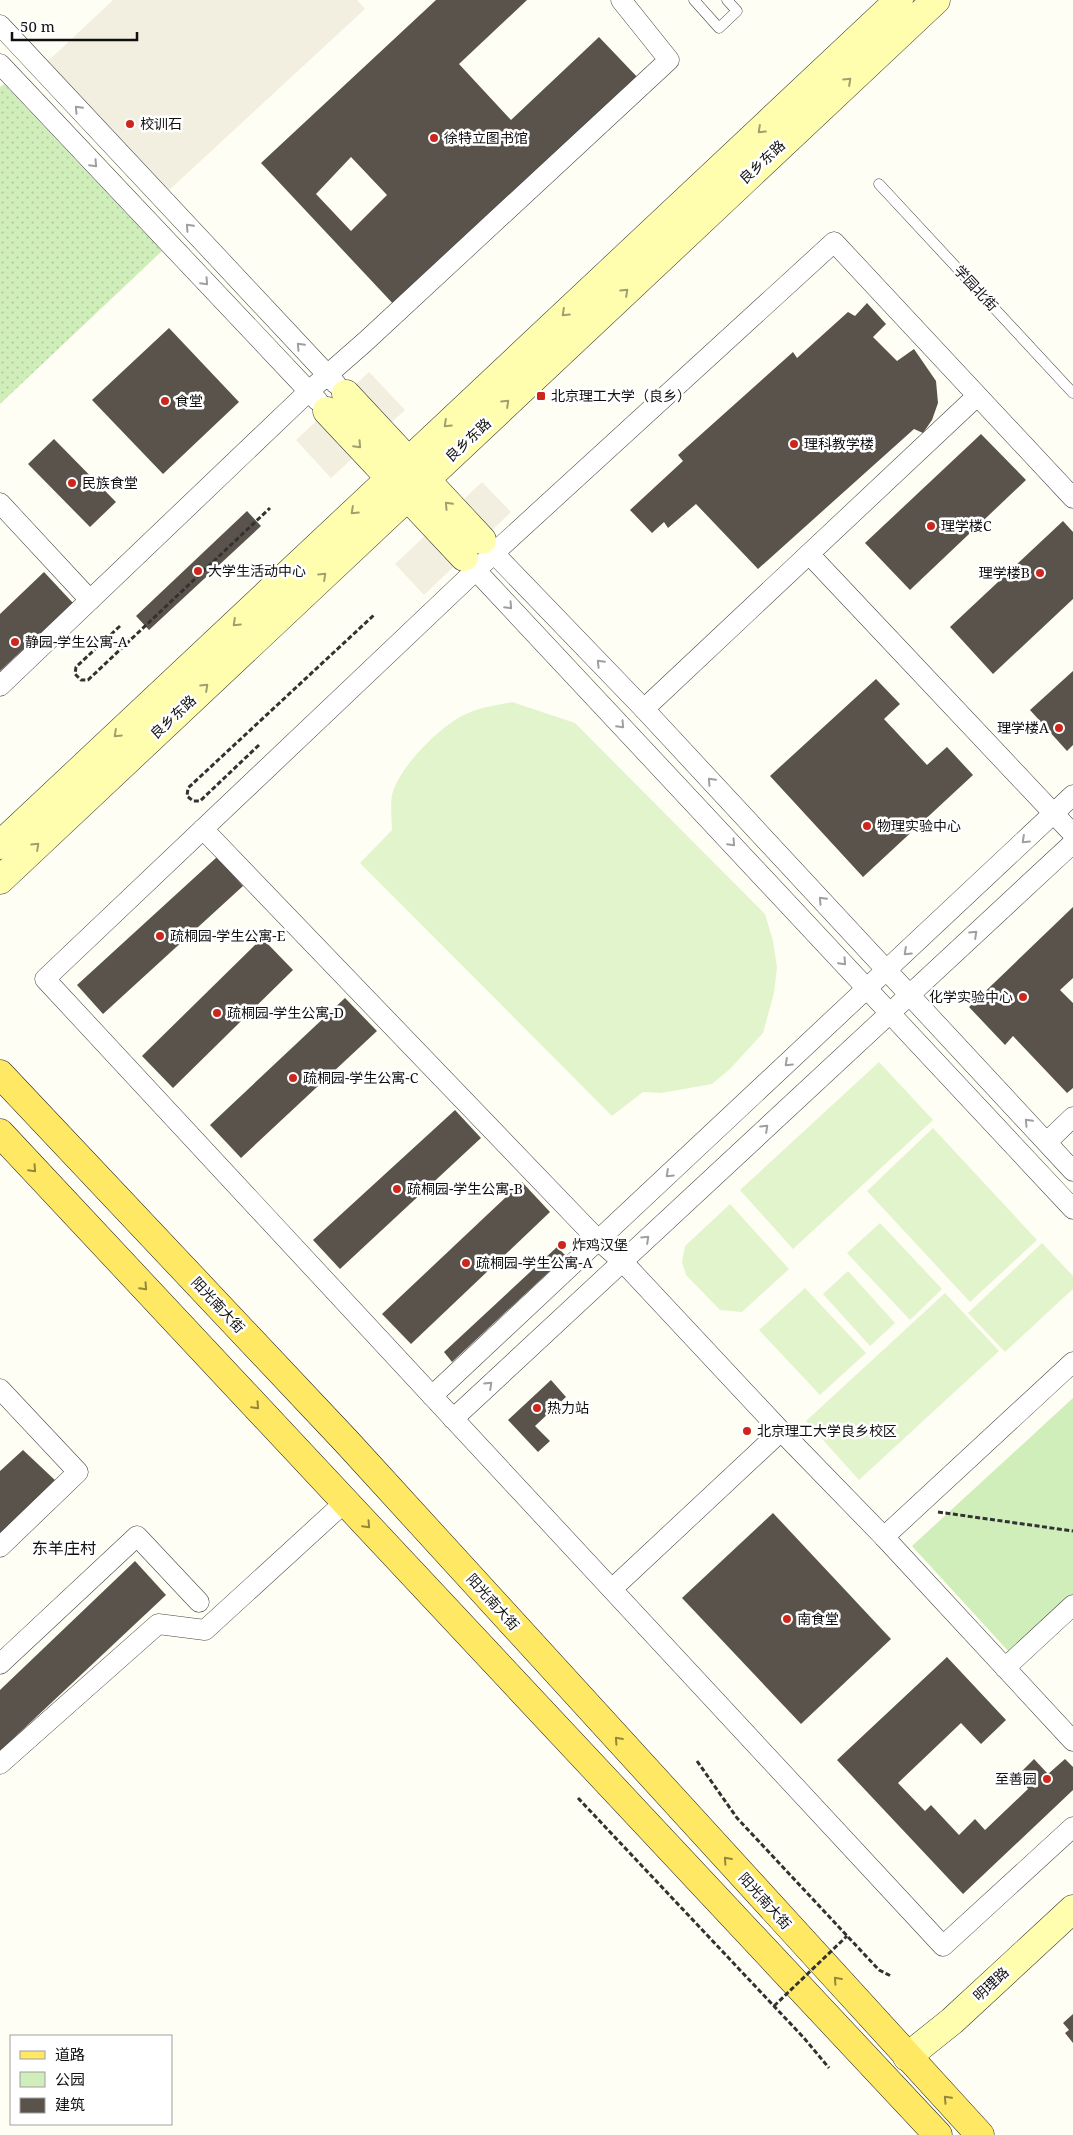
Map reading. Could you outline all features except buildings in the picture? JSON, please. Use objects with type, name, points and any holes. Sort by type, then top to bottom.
[{"type":"main road","name":"良乡东路","points":[[805,106],[900,0]]},
{"type":"main road","name":"良乡东路","points":[[0,880],[408,479],[805,106],[936,0]]},
{"type":"main road","points":[[336,403],[479,555]]},
{"type":"main road","name":"良乡东路","points":[[0,845],[408,479]]},
{"type":"main road","name":"阳光南大街","points":[[0,1074],[346,1441],[980,2135]]},
{"type":"main road","points":[[0,1133],[938,2135]]},
{"type":"main road","name":"明理路","points":[[907,2057],[952,2020],[1073,1909]]},
{"type":"street","points":[[0,686],[308,391],[366,341],[669,60],[621,0]]},
{"type":"street","points":[[0,25],[327,374],[336,403]]},
{"type":"street","points":[[26,53],[2,70],[308,391],[336,403]]},
{"type":"street","points":[[1073,498],[834,242],[479,555],[203,829],[45,979],[943,1946],[1073,1827]]},
{"type":"street","points":[[644,709],[977,396]]},
{"type":"street","points":[[0,503],[90,600]]},
{"type":"street","points":[[809,554],[1073,834]]},
{"type":"street","points":[[479,555],[644,709],[910,993],[1073,1171]]},
{"type":"street","points":[[479,555],[868,988],[1073,1208]]},
{"type":"street","points":[[432,1396],[1073,795]]},
{"type":"street","points":[[203,829],[598,1240],[622,1261],[781,1431],[884,1537],[1073,1741]]},
{"type":"street","points":[[453,1419],[1073,843]]},
{"type":"street","points":[[1046,1142],[1073,1117]]},
{"type":"street","points":[[884,1537],[1073,1362]]},
{"type":"street","points":[[0,1390],[78,1472],[0,1547]]},
{"type":"street","points":[[612,1589],[781,1431]]},
{"type":"street","points":[[0,1764],[158,1624],[206,1630],[346,1502]]},
{"type":"street","points":[[0,1664],[137,1536],[199,1602]]},
{"type":"street","points":[[1005,1668],[1073,1605]]},
{"type":"lane","points":[[694,0],[719,28],[737,11],[727,0]]},
{"type":"lane","name":"学园北街","points":[[879,184],[1073,393]]},
{"type":"path","points":[[120,626],[76,667],[75,674],[80,680],[88,680],[270,508]]},
{"type":"path","points":[[259,745],[200,800],[193,801],[187,796],[188,788],[374,615]]},
{"type":"path","points":[[915,1508],[1073,1531]]},
{"type":"path","points":[[697,1761],[737,1818],[879,1970],[891,1976]]},
{"type":"path","points":[[578,1798],[804,2038],[829,2068]]},
{"type":"path","points":[[774,2006],[848,1936]]},
{"type":"green space","points":[[4,84],[162,251],[0,404],[0,87]]},
{"type":"green space","points":[[512,702],[575,723],[765,914],[773,941],[777,967],[774,993],[763,1033],[730,1069],[712,1084],[661,1093],[643,1092],[612,1116],[360,863],[392,830],[391,799],[396,784],[411,760],[422,748],[433,737],[466,714],[483,708]]},
{"type":"green space","points":[[879,1062],[933,1120],[793,1249],[740,1190]]},
{"type":"green space","points":[[933,1128],[1037,1240],[970,1302],[867,1191]]},
{"type":"green space","points":[[730,1204],[789,1269],[742,1312],[720,1310],[686,1275],[682,1262],[685,1246]]},
{"type":"green space","points":[[880,1223],[942,1289],[910,1320],[847,1253]]},
{"type":"green space","points":[[1042,1243],[1073,1276],[1073,1289],[1005,1352],[968,1313]]},
{"type":"green space","points":[[848,1271],[895,1323],[870,1346],[823,1294]]},
{"type":"green space","points":[[805,1288],[866,1353],[820,1395],[759,1330]]},
{"type":"green space","points":[[945,1293],[999,1351],[859,1480],[806,1421]]},
{"type":"green space","points":[[1073,1398],[1073,1596],[1010,1653],[912,1546]]},
{"type":"shaded area","points":[[113,0],[357,0],[365,9],[167,192],[47,62]]},
{"type":"shaded area","points":[[369,372],[405,410],[331,478],[296,440]]},
{"type":"shaded area","points":[[482,482],[511,512],[424,595],[395,564]]},
{"type":"place","name":"校训石","points":[[130,124]]},
{"type":"place","name":"徐特立图书馆","points":[[434,138]]},
{"type":"place","name":"北京理工大学（良乡）","points":[[541,396]]},
{"type":"place","name":"食堂","points":[[165,401]]},
{"type":"place","name":"理科教学楼","points":[[794,444]]},
{"type":"place","name":"民族食堂","points":[[72,483]]},
{"type":"place","name":"理学楼C","points":[[931,526]]},
{"type":"place","name":"大学生活动中心","points":[[198,571]]},
{"type":"place","name":"理学楼B","points":[[1040,573]]},
{"type":"place","name":"静园-学生公寓-A","points":[[15,642]]},
{"type":"place","name":"理学楼A","points":[[1059,728]]},
{"type":"place","name":"物理实验中心","points":[[867,826]]},
{"type":"place","name":"疏桐园-学生公寓-E","points":[[160,936]]},
{"type":"place","name":"化学实验中心","points":[[1023,997]]},
{"type":"place","name":"疏桐园-学生公寓-D","points":[[217,1013]]},
{"type":"place","name":"疏桐园-学生公寓-C","points":[[293,1078]]},
{"type":"place","name":"疏桐园-学生公寓-B","points":[[397,1189]]},
{"type":"place","name":"炸鸡汉堡","points":[[562,1245]]},
{"type":"place","name":"疏桐园-学生公寓-A","points":[[466,1263]]},
{"type":"place","name":"热力站","points":[[537,1408]]},
{"type":"place","name":"北京理工大学良乡校区","points":[[747,1431]]},
{"type":"place","name":"南食堂","points":[[787,1619]]},
{"type":"place","name":"至善园","points":[[1047,1779]]},
{"type":"district","name":"东羊庄村","points":[[64,1548]]}]
